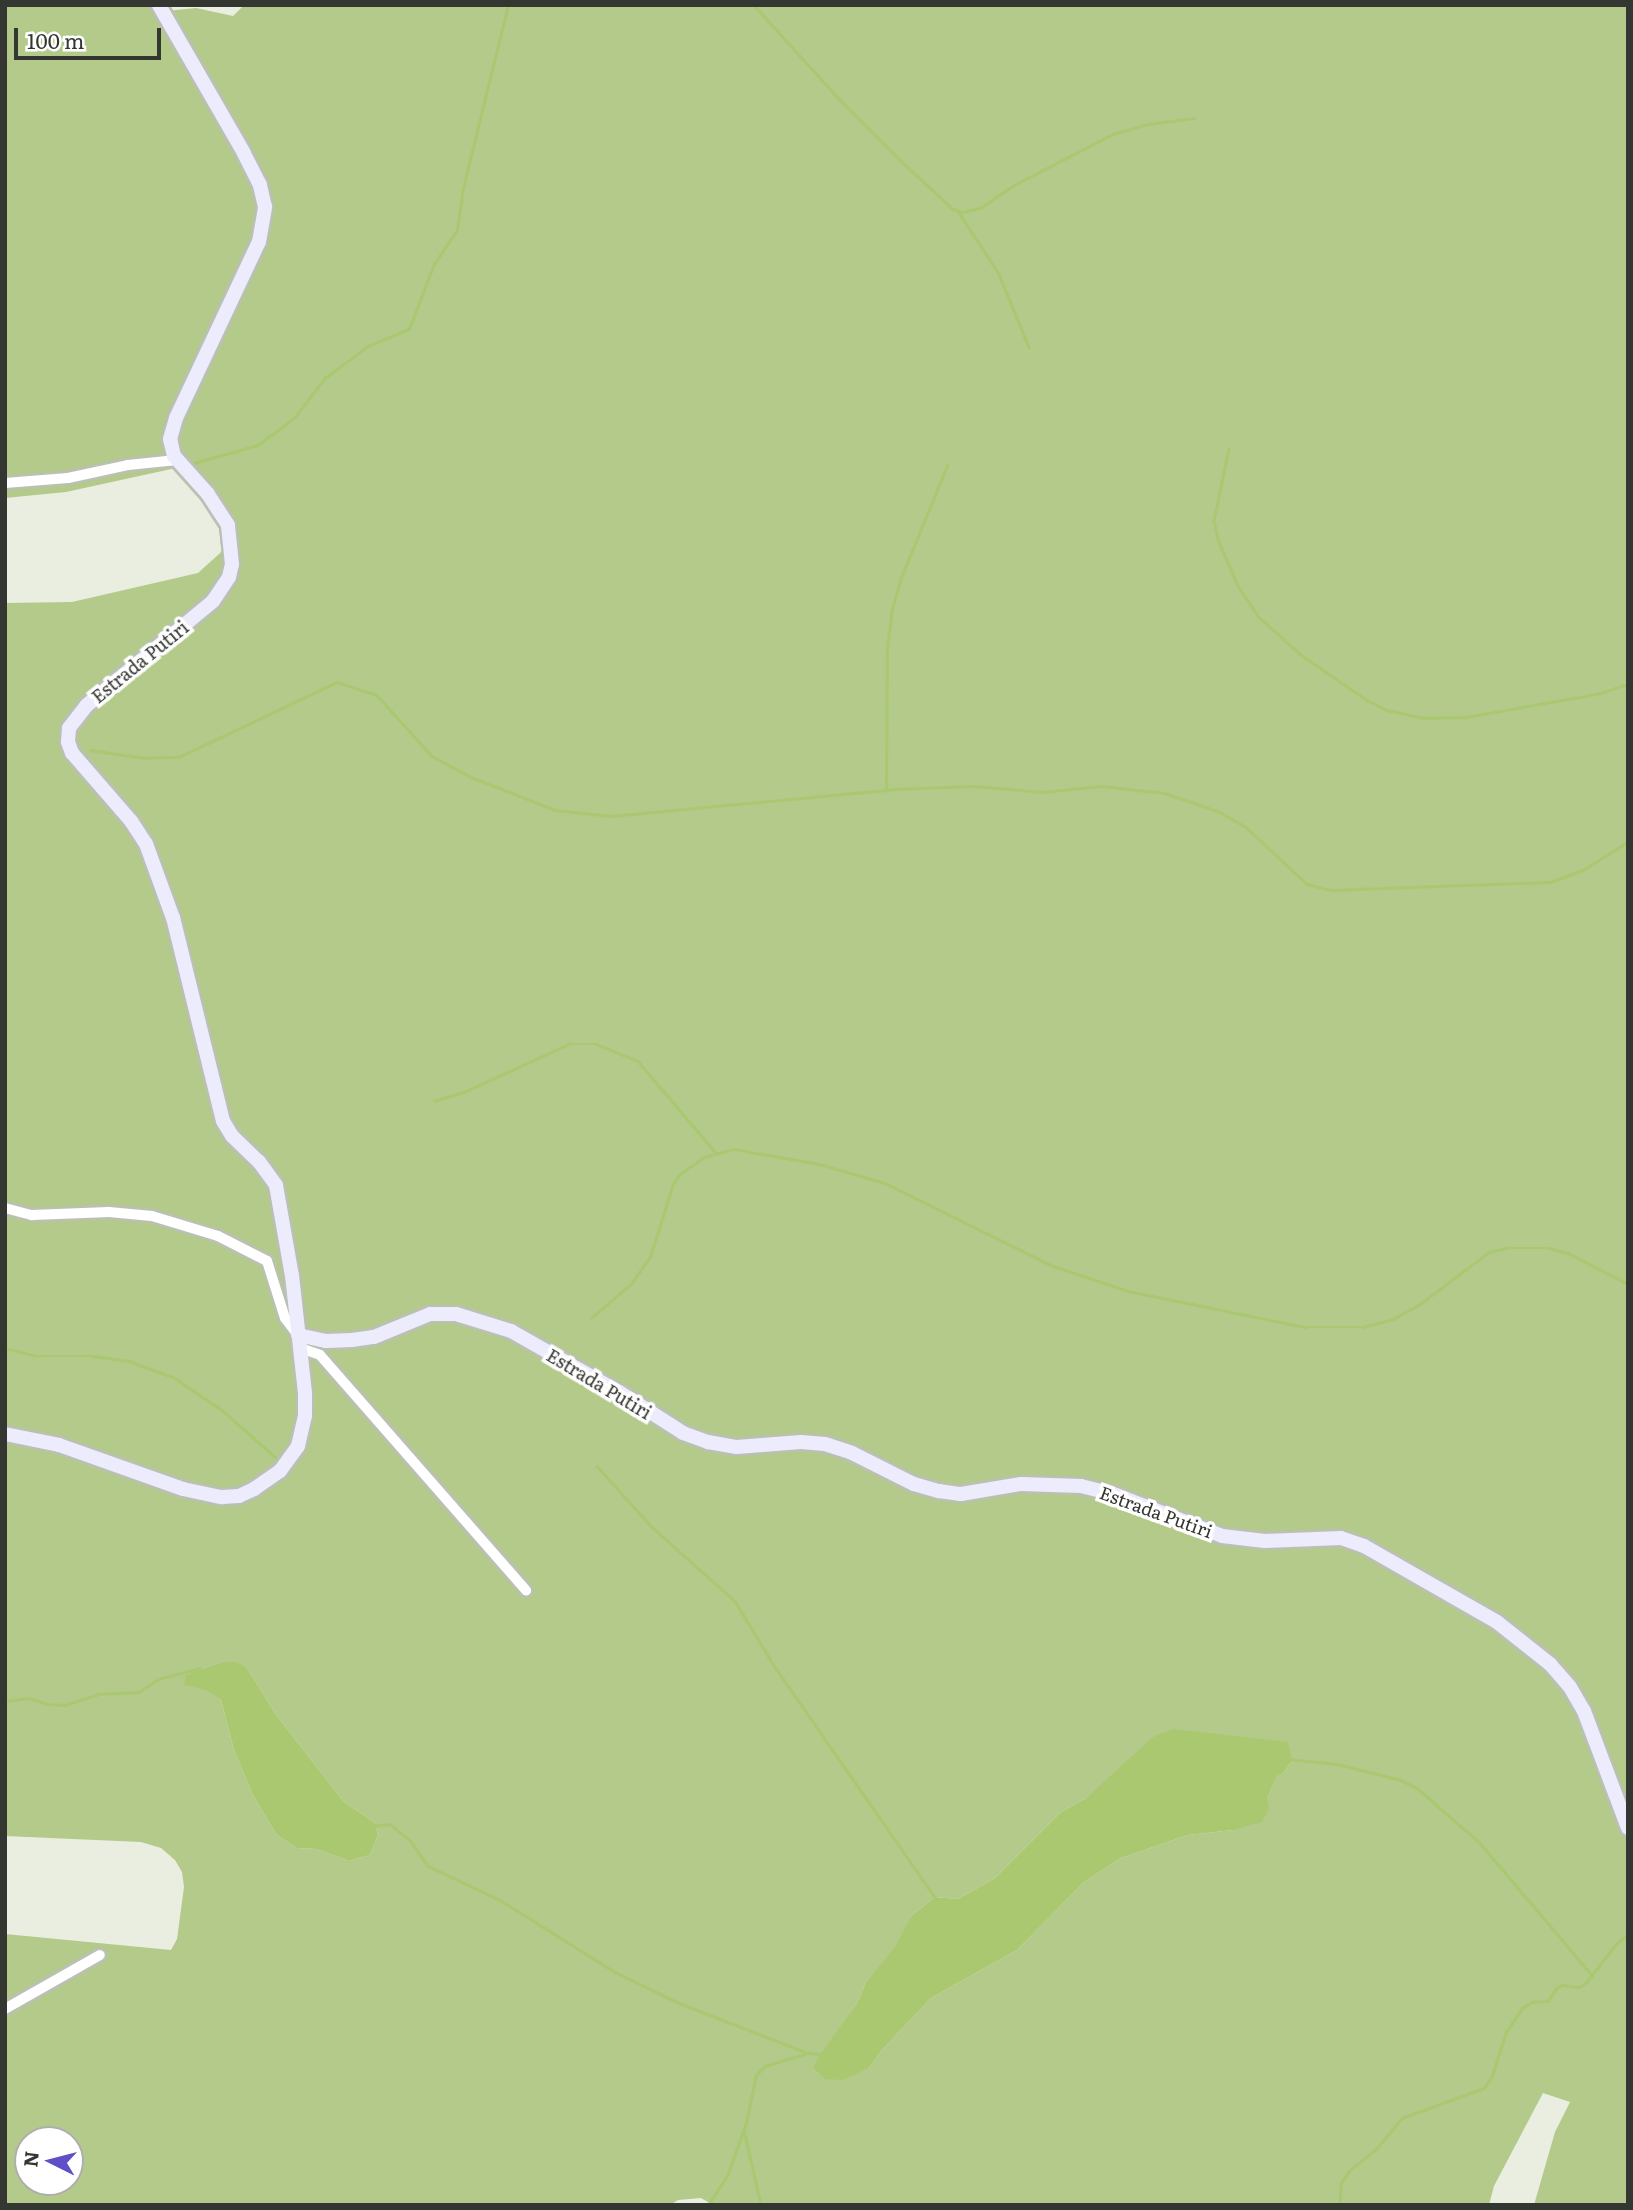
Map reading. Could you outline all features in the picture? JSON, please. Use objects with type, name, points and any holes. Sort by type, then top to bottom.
[{"type":"street","points":[[5,483],[68,478],[128,464],[177,460],[171,447],[171,431],[259,242],[265,206],[260,185],[159,5]]},
{"type":"street","name":"Estrada Putiri","points":[[5,1434],[80,1451],[183,1489],[222,1497],[239,1496],[268,1482],[290,1459],[298,1446],[305,1416],[306,1393],[287,1239],[276,1185],[259,1162],[232,1136],[223,1121],[157,866],[131,821],[82,767],[68,742],[69,728],[87,705],[213,601],[229,577],[233,552],[229,525],[221,510],[177,460]]},
{"type":"street","points":[[5,1208],[32,1215],[109,1212],[152,1216],[218,1236],[267,1261],[285,1318],[299,1341],[320,1355],[526,1590]]},
{"type":"street","name":"Estrada Putiri","points":[[299,1341],[352,1340],[374,1336],[430,1314],[456,1314],[511,1331],[619,1392],[683,1433],[708,1442],[737,1447],[801,1442],[825,1444],[852,1453],[914,1484],[939,1491],[961,1494],[1021,1484],[1081,1486],[1116,1495],[1222,1536],[1265,1541],[1340,1538],[1364,1546],[1497,1622],[1550,1664],[1570,1687],[1584,1711],[1628,1828]]},
{"type":"street","points":[[5,2009],[100,1955]]},
{"type":"shaded area","points":[[5,5],[163,5],[166,11],[196,8],[233,16],[244,5],[1628,5],[1628,2205],[1534,2205],[1555,2132],[1570,2102],[1543,2093],[1494,2186],[1489,2205],[713,2205],[701,2198],[678,2200],[670,2205],[5,2205],[5,1934],[171,1950],[177,1939],[184,1887],[182,1872],[175,1860],[161,1848],[141,1842],[5,1836],[5,603],[72,602],[198,573],[230,544],[213,502],[176,468],[66,492],[5,498]],"holes":[[[222,1662],[247,1668],[277,1716],[344,1802],[374,1822],[378,1835],[370,1855],[349,1861],[317,1849],[296,1848],[276,1834],[253,1795],[234,1750],[221,1700],[187,1675]],[[1292,1761],[1281,1776],[1278,1773],[1267,1798],[1233,1830],[1188,1835],[1121,1858],[1084,1882],[1017,1950],[931,1998],[881,2051],[869,2068],[857,2072],[813,2067],[857,2003],[866,1982],[896,1947],[911,1916],[935,1897],[958,1899],[995,1878],[1062,1811],[1085,1799],[1128,1762]]]},
{"type":"shaded area","points":[[222,1662],[236,1662],[247,1668],[277,1716],[344,1802],[374,1822],[378,1835],[370,1855],[349,1861],[317,1849],[296,1848],[276,1834],[253,1795],[234,1750],[221,1700],[206,1690],[184,1685],[186,1675]]},
{"type":"shaded area","points":[[1173,1729],[1288,1742],[1292,1761],[1281,1776],[1278,1774],[1267,1798],[1269,1809],[1262,1822],[1233,1830],[1188,1835],[1121,1858],[1084,1882],[1017,1950],[931,1998],[881,2051],[869,2068],[842,2080],[825,2079],[813,2067],[857,2003],[866,1982],[895,1947],[911,1916],[935,1897],[958,1899],[995,1878],[1062,1811],[1085,1799],[1153,1737]]},
{"type":"waterway","points":[[194,463],[258,445],[294,418],[325,378],[368,346],[409,329],[434,264],[457,230],[463,188],[508,5]]},
{"type":"waterway","points":[[754,5],[842,102],[901,161],[953,209],[962,212],[980,208],[1014,185],[1113,134],[1148,124],[1194,118]]},
{"type":"waterway","points":[[958,211],[999,274],[1029,347]]},
{"type":"waterway","points":[[1229,449],[1214,521],[1219,542],[1238,586],[1259,617],[1300,654],[1367,700],[1387,710],[1426,718],[1466,717],[1597,694],[1628,684]]},
{"type":"waterway","points":[[886,790],[887,649],[892,609],[902,575],[947,466]]},
{"type":"waterway","points":[[90,750],[144,758],[179,757],[337,682],[377,695],[432,756],[471,777],[555,810],[611,816],[894,789],[974,786],[1042,792],[1101,786],[1165,793],[1220,812],[1246,827],[1307,884],[1331,890],[1550,882],[1581,871],[1628,842]]},
{"type":"waterway","points":[[434,1101],[464,1092],[569,1044],[596,1044],[638,1061],[716,1153]]},
{"type":"waterway","points":[[591,1318],[631,1284],[650,1257],[673,1184],[680,1174],[704,1157],[734,1149],[819,1164],[885,1183],[1053,1266],[1128,1291],[1305,1327],[1363,1327],[1393,1319],[1420,1304],[1489,1252],[1507,1248],[1549,1248],[1568,1253],[1628,1284]]},
{"type":"waterway","points":[[5,1348],[36,1356],[93,1356],[129,1361],[173,1377],[222,1410],[280,1461]]},
{"type":"waterway","points":[[597,1466],[652,1527],[735,1601],[775,1667],[936,1899]]},
{"type":"waterway","points":[[5,1701],[29,1698],[48,1704],[65,1705],[98,1694],[139,1692],[158,1679],[200,1668]]},
{"type":"waterway","points":[[1289,1759],[1337,1764],[1401,1780],[1417,1788],[1480,1843],[1592,1975]]},
{"type":"waterway","points":[[372,1826],[390,1824],[410,1840],[428,1866],[502,1901],[615,1972],[679,2003],[808,2053],[822,2054]]},
{"type":"waterway","points":[[1339,2205],[1341,2183],[1349,2171],[1375,2150],[1402,2118],[1484,2088],[1492,2076],[1506,2032],[1522,2008],[1532,2002],[1548,2001],[1556,1988],[1562,1985],[1579,1987],[1585,1984],[1616,1944],[1628,1934]]},
{"type":"waterway","points":[[708,2205],[728,2174],[746,2123],[756,2075],[765,2066],[808,2053]]},
{"type":"waterway","points":[[744,2130],[761,2205]]}]
